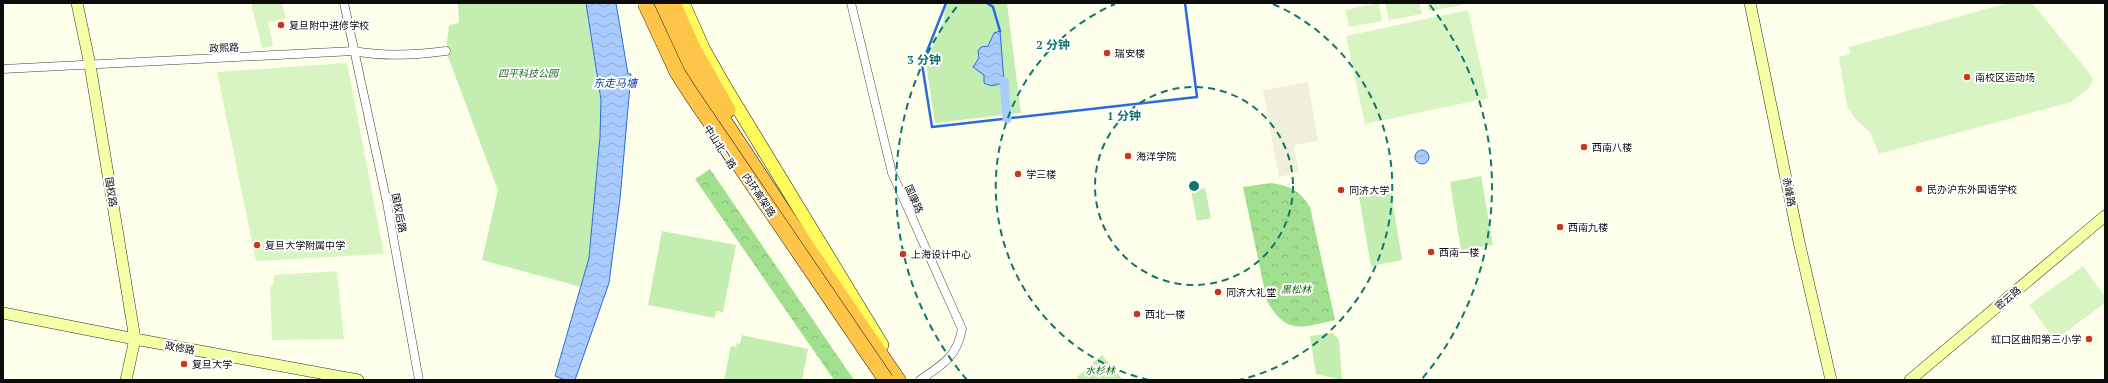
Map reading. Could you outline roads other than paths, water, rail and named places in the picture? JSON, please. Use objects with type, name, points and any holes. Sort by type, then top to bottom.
[{"type":"highway","name":"内环高架路","points":[[645,3],[677,72],[691,94],[886,380]]},
{"type":"highway","name":"内环高架路","points":[[657,3],[686,63],[898,380]]},
{"type":"highway","points":[[673,3],[694,50],[722,99],[861,326]]},
{"type":"main road","name":"中山北二路","points":[[649,3],[674,67],[703,120],[878,380]]},
{"type":"main road","points":[[683,3],[704,50],[725,87],[818,242],[905,380]]},
{"type":"street","name":"国权路","points":[[77,3],[90,65],[135,339],[126,380]]},
{"type":"street","name":"国权后路","points":[[344,3],[387,203],[419,380]]},
{"type":"street","name":"国康路","points":[[851,3],[892,173],[962,329],[959,342],[948,360],[920,380]]},
{"type":"street","name":"赤峰路","points":[[1750,3],[1799,242],[1831,380]]},
{"type":"street","name":"政熙路","points":[[3,70],[354,51],[376,55],[417,54],[446,51]]},
{"type":"street","name":"密云路","points":[[1910,380],[2105,216]]},
{"type":"street","name":"政修路","points":[[3,312],[135,339],[358,380]]},
{"type":"water","name":"东走马塘","points":[[586,3],[616,3],[628,74],[631,74],[620,199],[609,283],[575,380],[565,380],[555,376],[589,258],[600,137],[601,100]]},
{"type":"water","points":[[1000,31],[1004,81],[996,85],[989,85],[984,83],[984,75],[973,67],[979,58],[978,51],[981,47],[988,46],[994,33]]},
{"type":"water","points":[[1419,150],[1425,150],[1429,154],[1429,160],[1425,164],[1419,164],[1415,160],[1415,154]]},
{"type":"waterway","points":[[946,3],[922,64],[932,127],[1197,97],[1185,3]]},
{"type":"waterway","points":[[987,3],[993,7],[1000,31]]},
{"type":"waterway","points":[[1004,81],[1007,119]]},
{"type":"place","name":"复旦附中进修学校","points":[[281,25]]},
{"type":"place","name":"瑞安楼","points":[[1107,53]]},
{"type":"place","name":"南校区运动场","points":[[1967,77]]},
{"type":"place","name":"西南八楼","points":[[1584,147]]},
{"type":"place","name":"海洋学院","points":[[1128,156]]},
{"type":"place","name":"学三楼","points":[[1018,174]]},
{"type":"place","name":"民办沪东外国语学校","points":[[1919,189]]},
{"type":"place","name":"同济大学","points":[[1341,190]]},
{"type":"place","name":"西南九楼","points":[[1560,227]]},
{"type":"place","name":"复旦大学附属中学","points":[[257,245]]},
{"type":"place","name":"西南一楼","points":[[1431,252]]},
{"type":"place","name":"上海设计中心","points":[[903,254]]},
{"type":"place","name":"同济大礼堂","points":[[1218,292]]},
{"type":"place","name":"西北一楼","points":[[1137,314]]},
{"type":"place","name":"虹口区曲阳第三小学","points":[[2089,339]]},
{"type":"place","name":"复旦大学","points":[[184,364]]},
{"type":"park label","name":"四平科技公园","points":[[528,73]]},
{"type":"park label","name":"黑松林","points":[[1296,289]]},
{"type":"park label","name":"水杉林","points":[[1100,370]]}]
